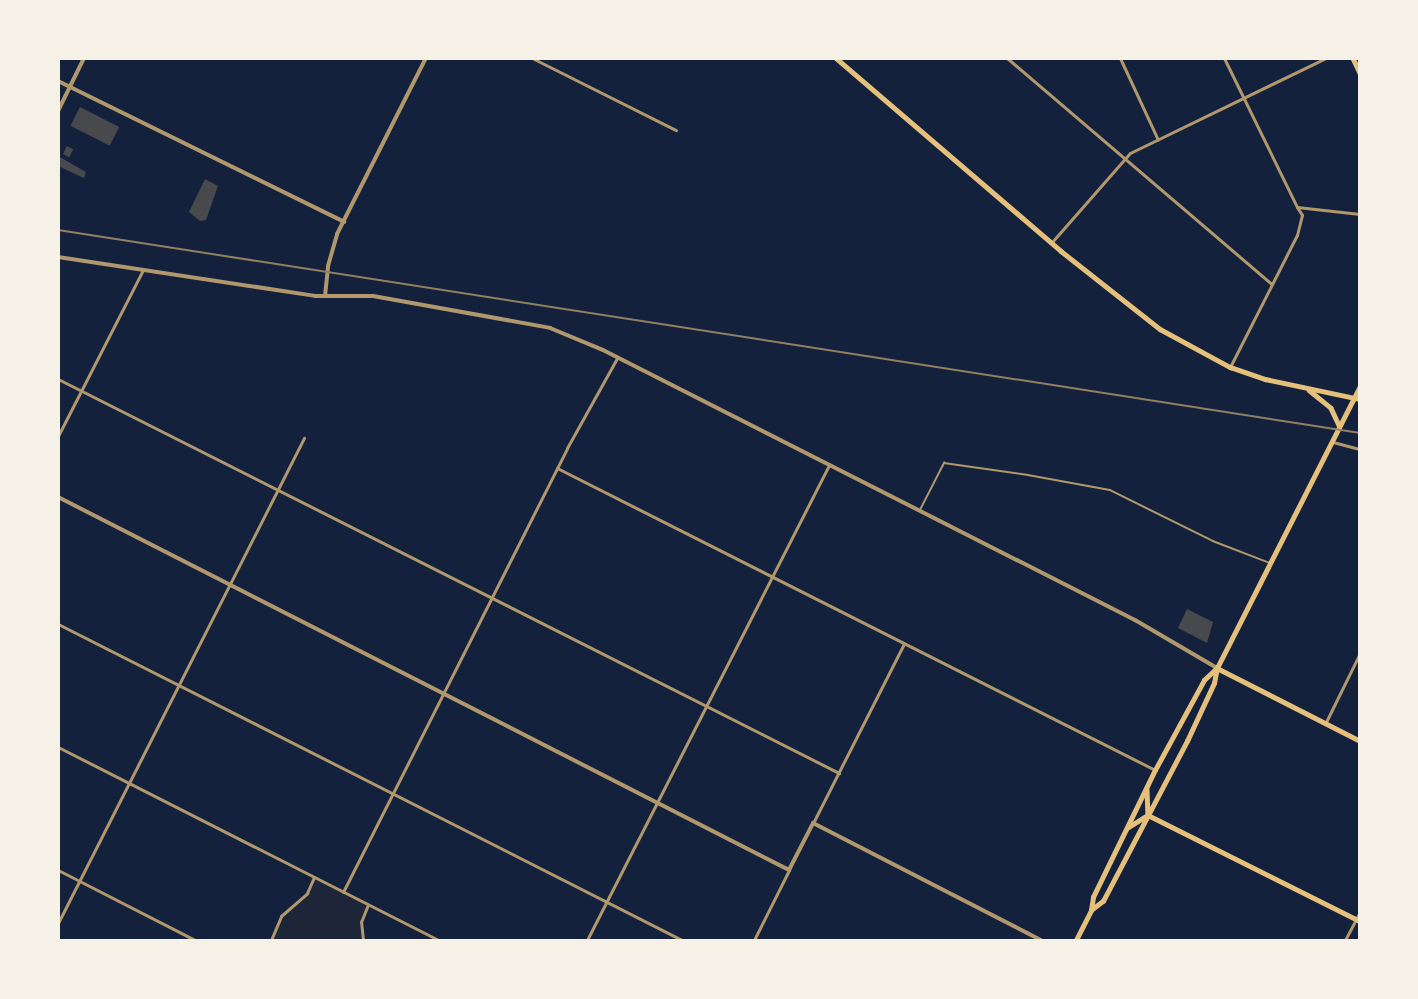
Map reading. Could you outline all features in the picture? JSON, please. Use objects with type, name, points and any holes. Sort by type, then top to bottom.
[{"type":"main road","points":[[836,58],[1052,243],[1160,329],[1230,367],[1310,390],[1357,398]]},
{"type":"main road","points":[[1353,58],[1359,73]]},
{"type":"main road","points":[[1091,910],[1103,901],[1148,815],[1210,693],[1217,668],[1339,425],[1357,398],[1359,386]]},
{"type":"main road","points":[[1310,390],[1331,408],[1339,425]]},
{"type":"main road","points":[[1217,668],[1359,741]]},
{"type":"main road","points":[[1076,940],[1091,910],[1093,897],[1155,770],[1204,680],[1217,668]]},
{"type":"main road","points":[[1147,787],[1148,815]]},
{"type":"main road","points":[[1126,828],[1148,815]]},
{"type":"main road","points":[[1148,815],[1358,920]]},
{"type":"street","points":[[58,111],[84,58]]},
{"type":"street","points":[[325,296],[329,257],[344,222],[426,58]]},
{"type":"street","points":[[532,58],[676,130]]},
{"type":"street","points":[[1007,58],[1272,284]]},
{"type":"street","points":[[1120,58],[1158,140]]},
{"type":"street","points":[[1224,58],[1297,207],[1301,224],[1230,367]]},
{"type":"street","points":[[1052,243],[1124,158],[1326,58]]},
{"type":"street","points":[[58,81],[344,222]]},
{"type":"street","points":[[1297,207],[1359,214]]},
{"type":"street","points":[[58,257],[325,296],[364,295],[514,319],[573,336],[1135,620],[1217,668]]},
{"type":"street","points":[[58,436],[143,270]]},
{"type":"street","points":[[343,892],[557,468],[617,358]]},
{"type":"street","points":[[58,379],[279,487],[839,773]]},
{"type":"street","points":[[58,923],[304,438]]},
{"type":"street","points":[[1331,441],[1359,449]]},
{"type":"street","points":[[587,940],[829,465]]},
{"type":"street","points":[[557,468],[1155,770]]},
{"type":"street","points":[[58,497],[789,870]]},
{"type":"street","points":[[58,624],[682,940]]},
{"type":"street","points":[[754,940],[904,644]]},
{"type":"street","points":[[1325,724],[1359,654]]},
{"type":"street","points":[[58,747],[438,940]]},
{"type":"street","points":[[813,823],[1041,940]]},
{"type":"street","points":[[58,870],[195,940]]},
{"type":"street","points":[[271,940],[281,916],[307,894],[314,877]]},
{"type":"street","points":[[363,940],[361,922],[368,905]]},
{"type":"street","points":[[1345,940],[1358,920],[1359,912]]},
{"type":"lane","points":[[920,511],[944,463],[1028,475],[1110,490],[1213,541],[1270,563]]},
{"type":"shaded area","points":[[314,879],[367,905],[360,922],[362,940],[272,940],[282,916],[307,894]]},
{"type":"building","points":[[80,107],[119,127],[110,146],[70,126]]},
{"type":"building","points":[[67,146],[73,149],[69,157],[63,154]]},
{"type":"building","points":[[58,156],[86,172],[84,178],[58,166]]},
{"type":"building","points":[[205,179],[218,186],[206,220],[200,221],[189,212]]},
{"type":"building","points":[[1187,609],[1213,622],[1207,643],[1178,628]]},
{"type":"railway","points":[[58,230],[1360,433]]}]
